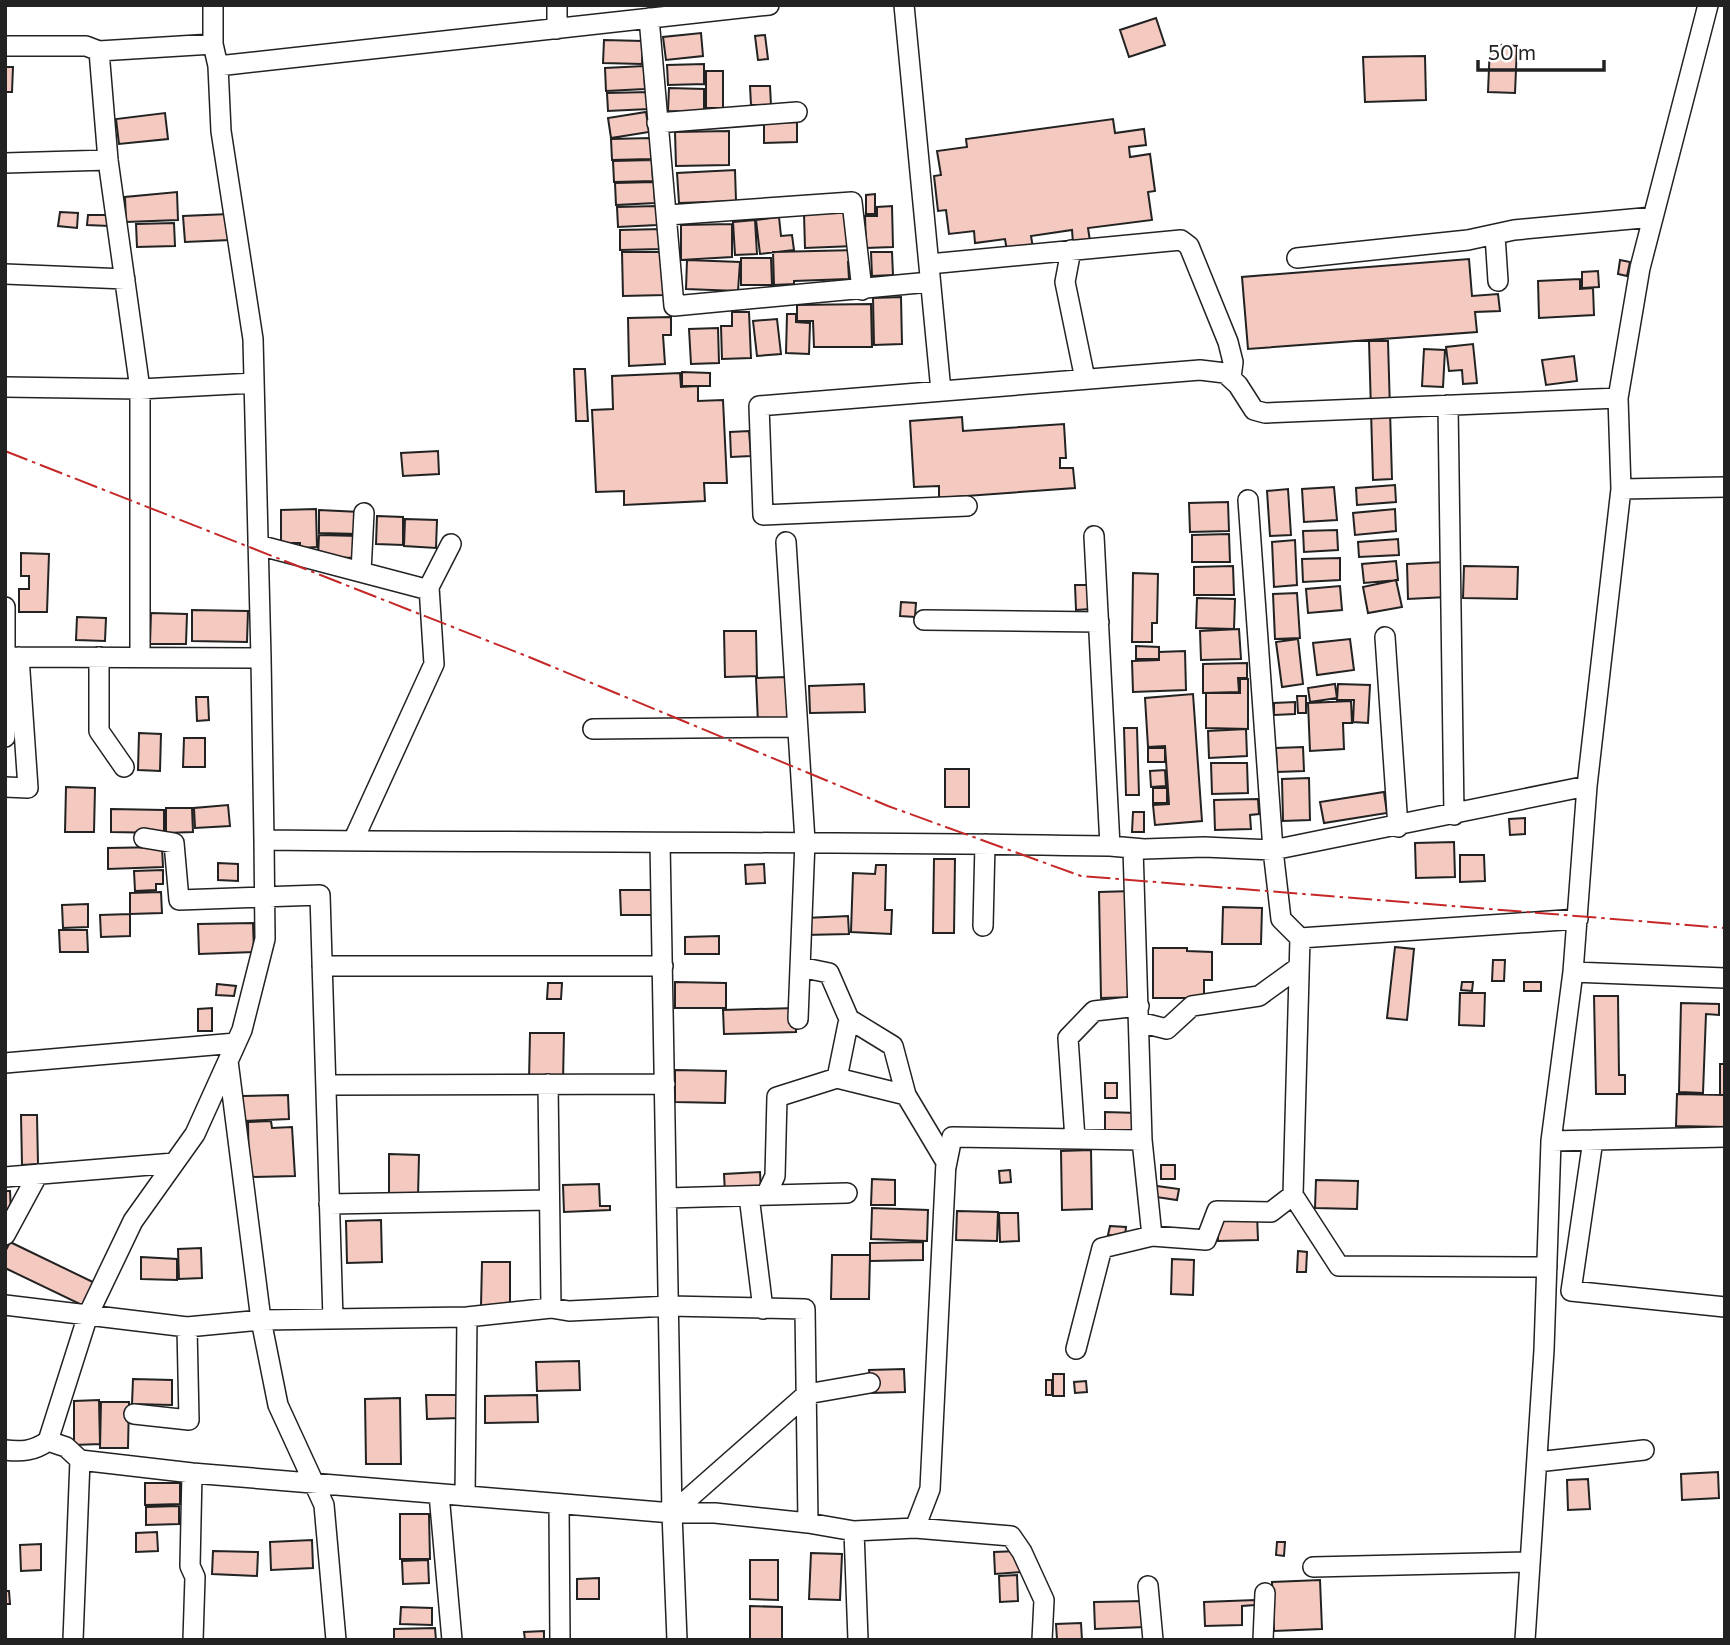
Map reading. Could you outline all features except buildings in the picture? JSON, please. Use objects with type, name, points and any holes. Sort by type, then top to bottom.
[{"type":"street","points":[[5,1450],[32,1450],[48,1441],[88,1315],[133,1221],[195,1134],[242,1030],[265,939],[253,339],[221,131],[218,66],[213,44],[213,5]]},
{"type":"street","points":[[557,5],[557,29]]},
{"type":"street","points":[[218,66],[769,5]]},
{"type":"street","points":[[904,5],[941,391]]},
{"type":"street","points":[[1525,1640],[1547,1267],[1551,1141],[1573,972],[1587,786],[1621,489],[1618,398],[1640,268],[1708,5]]},
{"type":"street","points":[[649,18],[674,306],[862,290],[930,273],[1071,250],[1181,240],[1189,246],[1228,342],[1233,362],[1231,378]]},
{"type":"street","points":[[5,46],[86,46],[99,51],[213,44]]},
{"type":"street","points":[[99,51],[108,160],[140,389],[140,657]]},
{"type":"street","points":[[657,123],[797,112]]},
{"type":"street","points":[[5,163],[108,160]]},
{"type":"street","points":[[668,215],[852,202],[862,290]]},
{"type":"street","points":[[1297,258],[1495,235],[1514,230],[1653,216]]},
{"type":"street","points":[[1495,235],[1498,281]]},
{"type":"street","points":[[1071,250],[1065,282],[1085,379]]},
{"type":"street","points":[[5,274],[125,279]]},
{"type":"street","points":[[967,506],[763,515],[759,406],[1200,370],[1225,373],[1254,410],[1265,413],[1618,398]]},
{"type":"street","points":[[5,387],[140,389],[254,383]]},
{"type":"street","points":[[1448,405],[1454,815]]},
{"type":"street","points":[[1621,489],[1725,487]]},
{"type":"street","points":[[1248,500],[1273,850],[1281,919],[1300,938],[1293,1195],[1339,1266],[1547,1267]]},
{"type":"street","points":[[361,572],[364,513]]},
{"type":"street","points":[[1094,536],[1110,846]]},
{"type":"street","points":[[786,542],[805,841],[798,1019]]},
{"type":"street","points":[[353,841],[434,664],[429,590],[451,544]]},
{"type":"street","points":[[258,545],[429,590]]},
{"type":"street","points":[[5,607],[28,788],[5,787]]},
{"type":"street","points":[[924,620],[1099,622]]},
{"type":"street","points":[[1385,637],[1398,827]]},
{"type":"street","points":[[10,657],[261,658]]},
{"type":"street","points":[[5,737],[10,657]]},
{"type":"street","points":[[99,657],[99,732],[124,767]]},
{"type":"street","points":[[593,730],[796,727]]},
{"type":"street","points":[[264,840],[660,843],[805,841],[1273,850],[1398,827],[1587,786]]},
{"type":"street","points":[[144,838],[173,844],[179,900],[320,895],[333,1319]]},
{"type":"street","points":[[660,843],[672,1513],[677,1640]]},
{"type":"street","points":[[983,926],[985,844]]},
{"type":"street","points":[[1133,848],[1142,1140],[1152,1236]]},
{"type":"street","points":[[1300,938],[1578,919]]},
{"type":"street","points":[[322,966],[663,966]]},
{"type":"street","points":[[800,967],[829,973],[849,1019],[893,1046],[906,1095],[946,1162],[930,1489],[915,1528]]},
{"type":"street","points":[[1075,1139],[1068,1038],[1094,1011],[1139,1014],[1167,1030],[1192,1006],[1259,996],[1299,967]]},
{"type":"street","points":[[1573,972],[1725,978]]},
{"type":"street","points":[[837,1078],[849,1019]]},
{"type":"street","points":[[5,1063],[232,1052]]},
{"type":"street","points":[[232,1052],[261,1320],[278,1405],[324,1506],[337,1640]]},
{"type":"street","points":[[763,1309],[757,1196],[775,1176],[777,1097],[837,1078],[906,1095]]},
{"type":"street","points":[[548,1084],[551,1308]]},
{"type":"street","points":[[326,1085],[665,1084]]},
{"type":"street","points":[[946,1167],[952,1136],[1142,1140]]},
{"type":"street","points":[[1551,1141],[1725,1137]]},
{"type":"street","points":[[1593,1140],[1571,1291],[1725,1307]]},
{"type":"street","points":[[5,1177],[174,1163]]},
{"type":"street","points":[[5,1236],[38,1174]]},
{"type":"street","points":[[667,1198],[848,1193]]},
{"type":"street","points":[[1076,1349],[1101,1248],[1152,1236],[1206,1240],[1217,1211],[1271,1212],[1293,1195]]},
{"type":"street","points":[[330,1204],[550,1200]]},
{"type":"street","points":[[5,1305],[187,1327],[261,1320],[467,1317],[551,1308],[569,1311],[669,1306],[805,1310],[808,1523]]},
{"type":"street","points":[[465,1496],[467,1317]]},
{"type":"street","points":[[134,1414],[189,1420],[187,1327]]},
{"type":"street","points":[[672,1513],[807,1394],[870,1383]]},
{"type":"street","points":[[48,1441],[66,1447],[80,1460],[192,1473],[672,1513],[715,1513],[854,1531],[915,1528],[1011,1535],[1022,1552],[1044,1600],[1042,1640]]},
{"type":"street","points":[[1536,1462],[1644,1450]]},
{"type":"street","points":[[73,1640],[80,1460]]},
{"type":"street","points":[[192,1473],[190,1566],[195,1577],[193,1640]]},
{"type":"street","points":[[439,1493],[452,1640]]},
{"type":"street","points":[[559,1504],[560,1640]]},
{"type":"street","points":[[854,1531],[858,1640]]},
{"type":"street","points":[[1313,1567],[1530,1562]]},
{"type":"street","points":[[1148,1586],[1153,1640]]},
{"type":"street","points":[[1263,1640],[1265,1593]]},
{"type":"power","points":[[5,451],[529,657],[888,806],[1081,876],[1725,928]]}]
